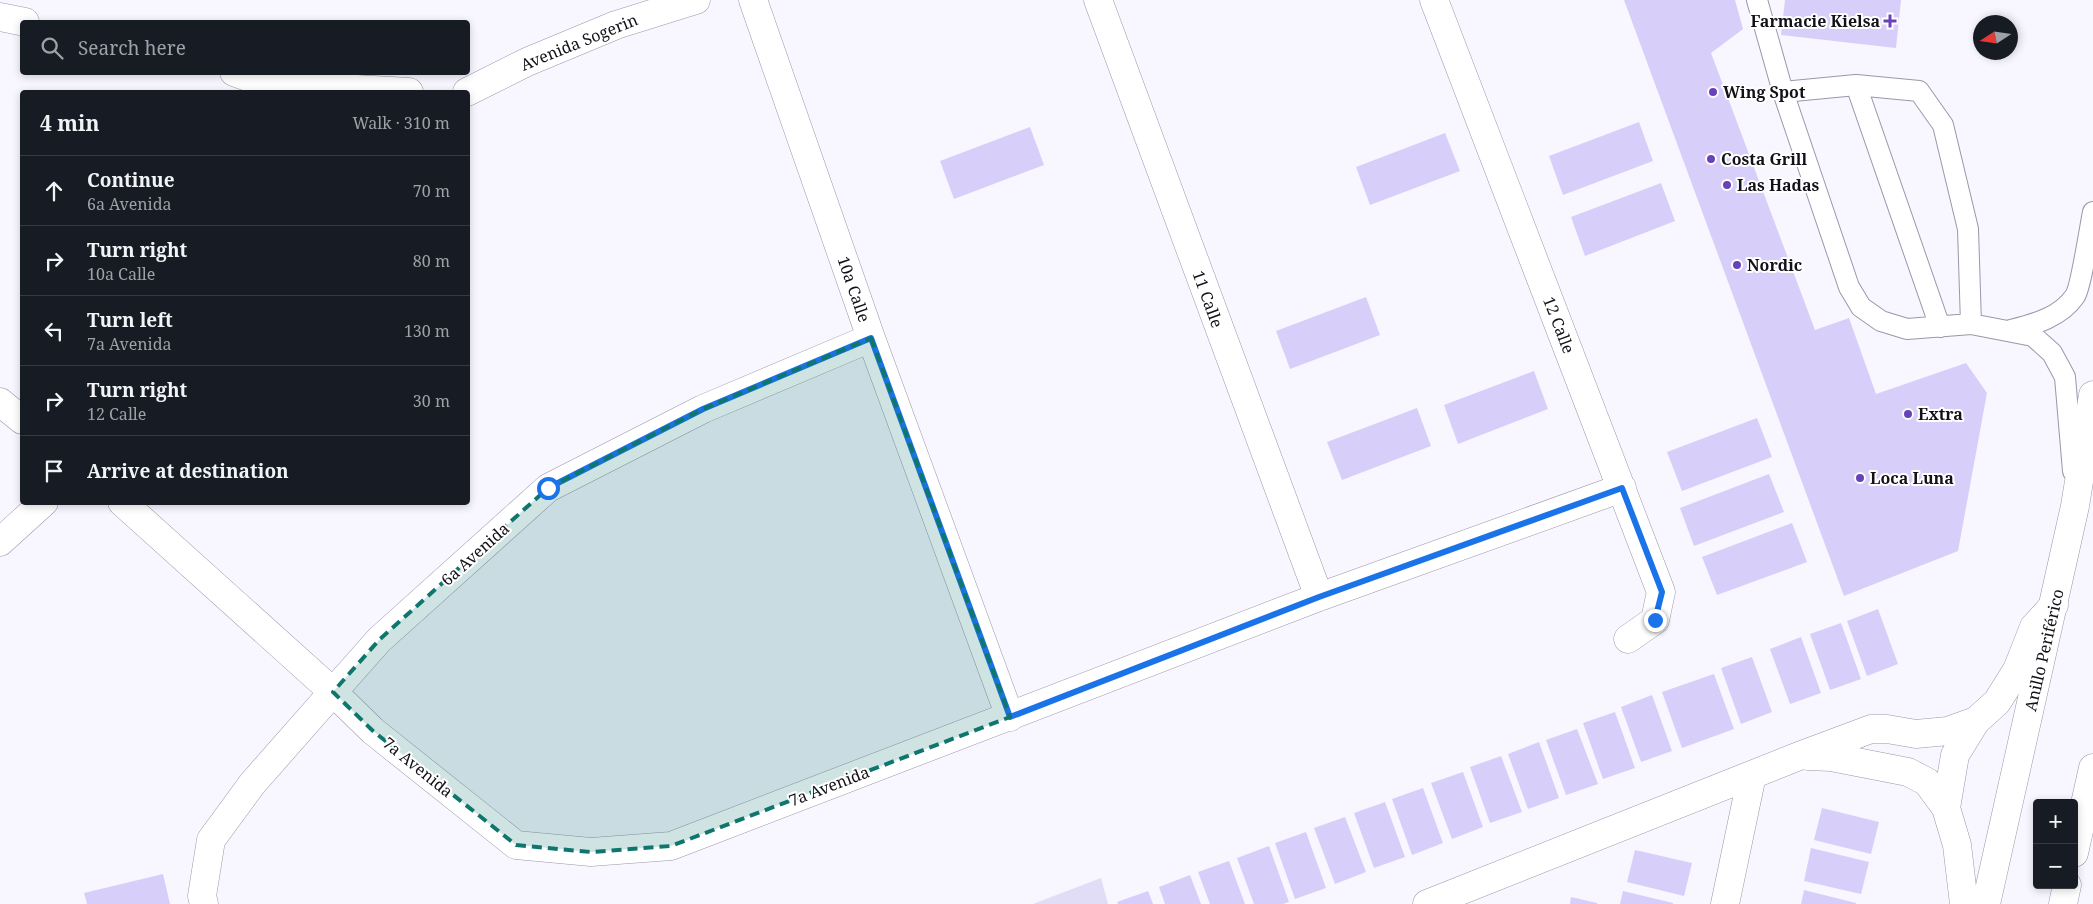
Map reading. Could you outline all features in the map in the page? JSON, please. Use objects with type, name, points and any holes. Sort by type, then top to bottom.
[{"type":"main road","name":"Avenida Sogerin","points":[[470,90],[527,62],[616,25],[696,0]]},
{"type":"main road","name":"10a Calle","points":[[753,0],[871,338],[1010,717]]},
{"type":"main road","name":"11 Calle","points":[[1098,0],[1319,597]]},
{"type":"main road","name":"12 Calle","points":[[1434,0],[1662,592],[1655,620],[1628,639]]},
{"type":"main road","points":[[0,16],[20,21]]},
{"type":"main road","points":[[241,75],[271,88],[340,90]]},
{"type":"main road","name":"6a Avenida","points":[[204,904],[202,896],[211,840],[252,784],[378,640],[548,488],[703,409],[871,338]]},
{"type":"main road","name":"Anillo Periférico","points":[[1986,904],[2075,506],[2093,395]]},
{"type":"main road","points":[[0,402],[20,418]]},
{"type":"main road","name":"7a Avenida","points":[[125,505],[373,730],[516,845],[591,852],[672,846],[1319,597],[1622,488]]},
{"type":"main road","points":[[0,542],[41,505]]},
{"type":"main road","points":[[1946,808],[1955,755],[1976,721],[1997,702],[2017,670],[2034,627],[2054,605]]},
{"type":"main road","points":[[1427,904],[1463,897],[1752,775],[1871,730],[1887,729],[1916,734],[1948,731],[1976,721]]},
{"type":"main road","points":[[1799,756],[1831,757],[1908,772],[1927,782],[1946,808],[1957,845],[1964,904]]},
{"type":"main road","points":[[2076,844],[2093,768]]},
{"type":"main road","points":[[1724,904],[1752,775]]},
{"type":"main road","points":[[2063,904],[2066,889]]},
{"type":"lane","points":[[1757,0],[1783,92],[1849,287],[1861,307],[1881,321],[1907,329],[1971,324],[2004,332],[2033,336],[2052,353],[2065,377],[2070,418],[2075,506]]},
{"type":"lane","points":[[1783,92],[1856,85],[1919,91],[1943,126],[1968,229],[1971,324]]},
{"type":"lane","points":[[1856,85],[1940,327]]},
{"type":"lane","points":[[2004,332],[2031,325],[2060,313],[2076,295],[2093,212]]},
{"type":"highlighted area","points":[[871,338],[1010,717],[671,846],[591,852],[516,845],[373,731],[333,692],[379,640],[548,488],[703,409]]},
{"type":"shaded area","points":[[1101,878],[1108,904],[1033,904]]},
{"type":"building","name":"Las Hadas","points":[[1624,0],[1735,0],[1743,29],[1711,53],[1815,330],[1849,318],[1876,394],[1966,363],[1987,393],[1958,551],[1844,596]]},
{"type":"building","points":[[1785,0],[1901,0],[1896,48],[1781,35]]},
{"type":"building","points":[[1639,122],[1653,161],[1563,195],[1549,156]]},
{"type":"building","points":[[1030,127],[1044,165],[954,199],[940,161]]},
{"type":"building","points":[[1445,133],[1460,171],[1370,205],[1356,167]]},
{"type":"building","points":[[1661,183],[1675,221],[1585,256],[1571,217]]},
{"type":"building","points":[[1366,297],[1380,335],[1290,369],[1276,331]]},
{"type":"building","points":[[1534,371],[1548,409],[1458,444],[1444,405]]},
{"type":"building","points":[[1417,408],[1431,446],[1342,480],[1327,442]]},
{"type":"building","points":[[1757,418],[1772,457],[1682,491],[1667,452]]},
{"type":"building","points":[[1769,474],[1784,512],[1694,546],[1680,508]]},
{"type":"building","points":[[1792,523],[1807,562],[1717,595],[1702,557]]},
{"type":"building","points":[[1878,609],[1898,664],[1867,676],[1847,621]]},
{"type":"building","points":[[1841,623],[1861,679],[1830,690],[1810,634]]},
{"type":"building","points":[[1801,637],[1821,693],[1790,704],[1770,649]]},
{"type":"building","points":[[1752,657],[1772,712],[1741,724],[1721,668]]},
{"type":"building","points":[[1714,674],[1734,729],[1682,748],[1662,692]]},
{"type":"building","points":[[1652,695],[1672,751],[1641,762],[1621,707]]},
{"type":"building","points":[[1615,712],[1635,768],[1603,779],[1583,723]]},
{"type":"building","points":[[1577,729],[1598,784],[1566,795],[1546,740]]},
{"type":"building","points":[[1539,742],[1559,798],[1528,809],[1508,754]]},
{"type":"building","points":[[1501,756],[1522,812],[1490,823],[1470,767]]},
{"type":"building","points":[[1463,772],[1483,827],[1452,839],[1431,783]]},
{"type":"building","points":[[1423,788],[1443,843],[1412,855],[1392,799]]},
{"type":"building","points":[[1385,802],[1405,857],[1374,868],[1354,813]]},
{"type":"building","points":[[1822,808],[1879,822],[1871,854],[1814,840]]},
{"type":"building","points":[[1345,817],[1366,872],[1335,884],[1314,828]]},
{"type":"building","points":[[1306,832],[1326,888],[1295,899],[1275,843]]},
{"type":"building","points":[[1269,846],[1289,902],[1283,904],[1254,904],[1237,858]]},
{"type":"building","points":[[1811,848],[1869,862],[1861,894],[1804,881]]},
{"type":"building","points":[[1635,850],[1692,863],[1684,896],[1627,882]]},
{"type":"building","points":[[1229,861],[1245,904],[1210,904],[1198,872]]},
{"type":"building","points":[[163,874],[170,904],[87,904],[84,893]]},
{"type":"building","points":[[1190,875],[1201,904],[1165,904],[1159,887]]},
{"type":"building","points":[[1804,890],[1856,903],[1856,904],[1801,904]]},
{"type":"building","points":[[1148,891],[1153,904],[1118,904],[1117,902]]},
{"type":"building","points":[[1623,891],[1673,903],[1673,904],[1620,904]]},
{"type":"building","points":[[1571,897],[1597,903],[1597,904],[1570,904]]},
{"type":"place","name":"Farmacie Kielsa","points":[[1890,21]]},
{"type":"place","name":"Wing Spot","points":[[1713,92]]},
{"type":"place","name":"Costa Grill","points":[[1711,159]]},
{"type":"place","name":"Las Hadas","points":[[1727,185]]},
{"type":"place","name":"Nordic","points":[[1737,265]]},
{"type":"place","name":"Extra","points":[[1908,414]]},
{"type":"place","name":"Loca Luna","points":[[1860,478]]},
{"type":"route","points":[[548,488],[703,409],[871,338],[1010,717],[1319,597],[1622,488],[1662,592],[1655,620]]}]
